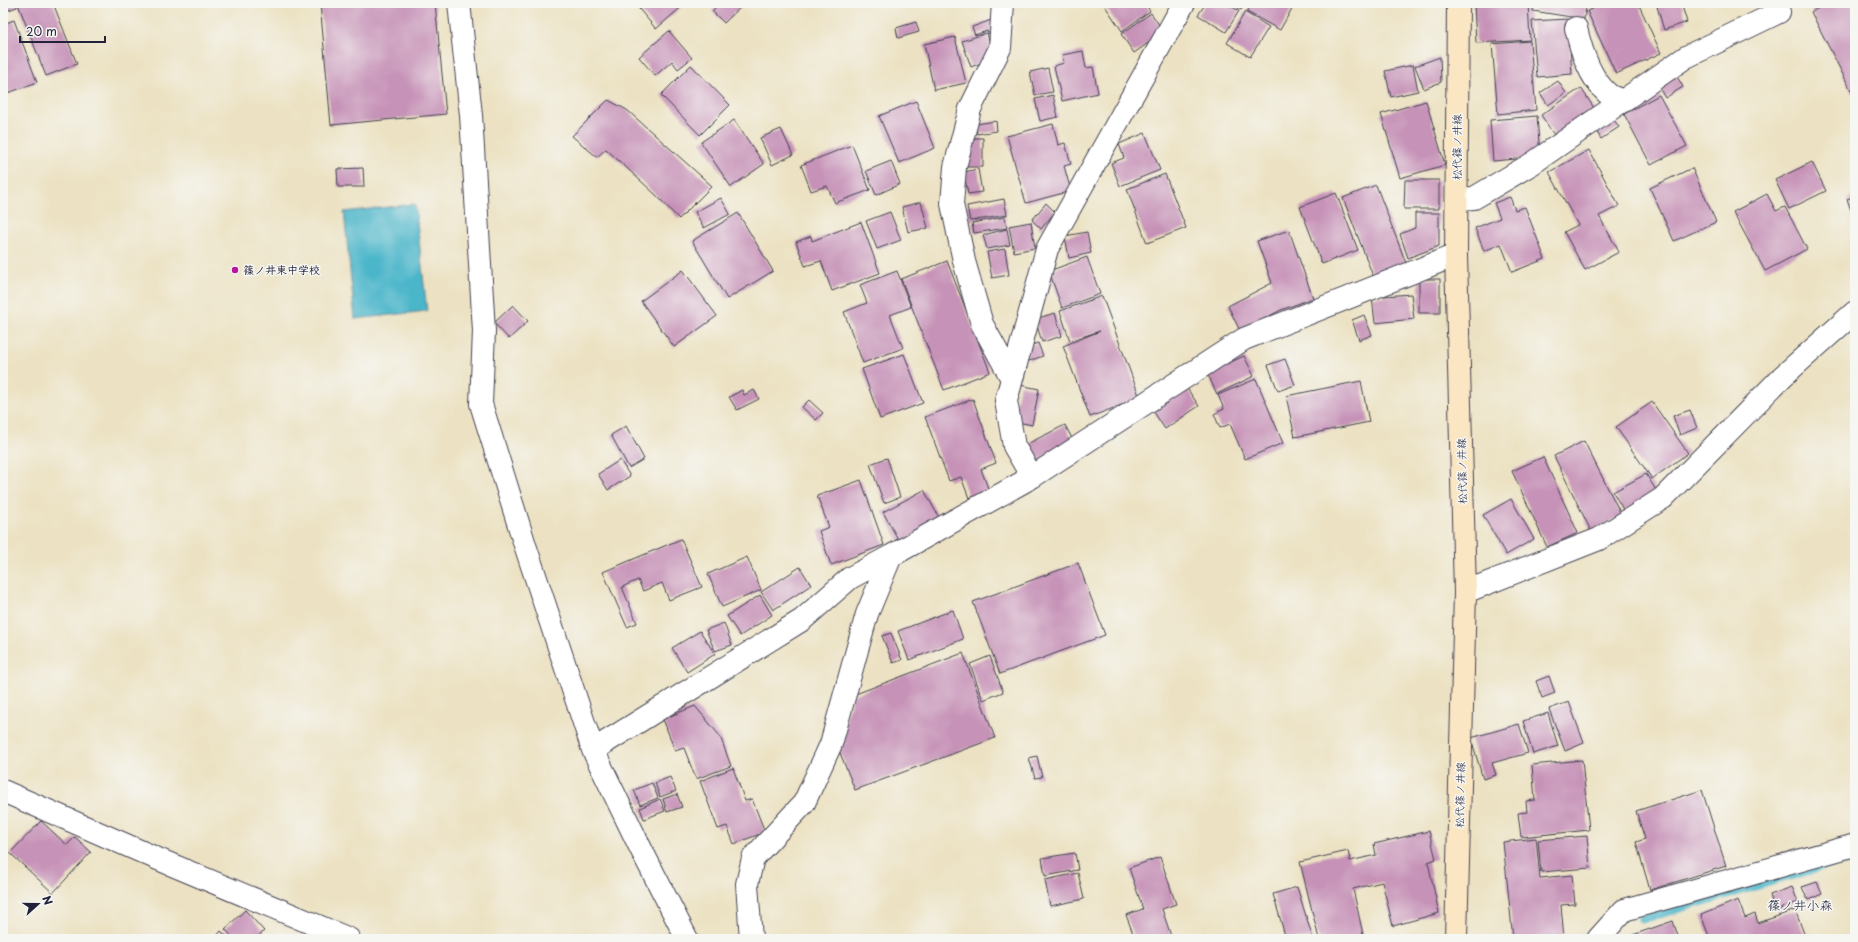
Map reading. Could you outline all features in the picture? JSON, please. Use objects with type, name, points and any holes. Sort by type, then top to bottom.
[{"type":"main road","name":"松代篠ノ井線","points":[[1456,939],[1465,592],[1456,255],[1458,3]]},
{"type":"street","points":[[459,3],[471,115],[484,331],[481,404],[525,545],[593,750],[640,849],[687,939]]},
{"type":"street","points":[[1003,3],[1000,48],[970,109],[955,167],[952,204],[964,261],[982,324],[1011,377]]},
{"type":"street","points":[[1032,477],[1014,446],[1006,401],[1011,377],[1047,249],[1184,3]]},
{"type":"street","points":[[1457,199],[1474,198],[1533,163],[1686,57],[1779,12]]},
{"type":"street","points":[[1576,28],[1581,49],[1594,76],[1607,94],[1624,101]]},
{"type":"street","points":[[593,750],[802,620],[850,578],[1032,477],[1244,339],[1456,255]]},
{"type":"street","points":[[1465,592],[1599,539],[1663,498],[1783,376],[1855,312]]},
{"type":"street","points":[[751,939],[747,884],[753,858],[804,803],[831,744],[867,614],[891,556]]},
{"type":"street","points":[[3,791],[158,859],[349,939]]},
{"type":"street","points":[[1598,939],[1624,910],[1855,845]]},
{"type":"water","points":[[415,204],[427,311],[355,319],[344,212]]},
{"type":"building","points":[[3,3],[16,3],[17,7],[3,12]]},
{"type":"building","points":[[53,3],[77,64],[46,76],[18,4]]},
{"type":"building","points":[[80,3],[91,3],[82,7]]},
{"type":"building","points":[[320,3],[435,3],[446,114],[331,125]]},
{"type":"building","points":[[634,3],[686,3],[656,29]]},
{"type":"building","points":[[720,3],[745,3],[724,23],[712,11]]},
{"type":"building","points":[[1103,3],[1145,3],[1150,11],[1122,31]]},
{"type":"building","points":[[1206,3],[1225,3],[1239,11],[1226,32],[1198,15]]},
{"type":"building","points":[[1231,3],[1245,3],[1241,10]]},
{"type":"building","points":[[1252,3],[1295,3],[1280,30],[1247,12]]},
{"type":"building","points":[[1474,3],[1528,3],[1530,40],[1476,43]]},
{"type":"building","points":[[1534,3],[1587,3],[1584,19],[1533,11]]},
{"type":"building","points":[[1604,3],[1638,3],[1661,53],[1616,74],[1587,11]]},
{"type":"building","points":[[1656,3],[1681,3],[1687,22],[1664,30]]},
{"type":"building","points":[[1828,3],[1855,3],[1855,98],[1811,12]]},
{"type":"building","points":[[1245,12],[1269,27],[1250,57],[1227,43]]},
{"type":"building","points":[[1151,13],[1164,32],[1134,53],[1121,34]]},
{"type":"building","points":[[994,19],[998,31],[989,34],[987,31],[975,35],[972,27]]},
{"type":"building","points":[[1568,19],[1572,74],[1537,77],[1532,21]]},
{"type":"building","points":[[14,20],[37,82],[3,95],[3,24]]},
{"type":"building","points":[[916,22],[919,32],[898,38],[896,28]]},
{"type":"building","points":[[669,31],[692,58],[678,69],[672,61],[655,76],[639,57]]},
{"type":"building","points":[[987,33],[991,48],[986,61],[971,67],[962,41]]},
{"type":"building","points":[[955,37],[966,83],[934,90],[924,44]]},
{"type":"building","points":[[1530,41],[1536,110],[1498,114],[1492,44]]},
{"type":"building","points":[[1083,51],[1086,68],[1093,67],[1098,93],[1062,101],[1054,66],[1064,63],[1062,55]]},
{"type":"building","points":[[1440,57],[1441,82],[1424,89],[1415,66]]},
{"type":"building","points":[[691,65],[730,105],[700,135],[661,95]]},
{"type":"building","points":[[1413,65],[1418,91],[1391,97],[1385,71]]},
{"type":"building","points":[[1048,68],[1053,92],[1035,95],[1030,72]]},
{"type":"building","points":[[1675,73],[1683,87],[1665,98],[1657,84]]},
{"type":"building","points":[[1558,81],[1566,93],[1548,105],[1540,93]]},
{"type":"building","points":[[1581,88],[1596,111],[1556,138],[1541,115]]},
{"type":"building","points":[[1053,95],[1058,117],[1040,121],[1035,99]]},
{"type":"building","points":[[1659,95],[1687,146],[1651,165],[1624,114]]},
{"type":"building","points":[[608,100],[627,110],[712,186],[679,219],[655,194],[606,149],[597,157],[572,136]]},
{"type":"building","points":[[916,101],[935,148],[899,163],[879,116]]},
{"type":"building","points":[[1426,101],[1445,165],[1400,178],[1381,114]]},
{"type":"building","points":[[1537,116],[1540,157],[1493,161],[1490,120]]},
{"type":"building","points":[[734,120],[764,164],[731,187],[701,142]]},
{"type":"building","points":[[1614,120],[1619,127],[1601,139],[1597,132]]},
{"type":"building","points":[[996,121],[997,131],[977,134],[976,124]]},
{"type":"building","points":[[1053,124],[1058,145],[1065,143],[1071,164],[1064,166],[1071,191],[1026,203],[1007,136]]},
{"type":"building","points":[[781,129],[793,155],[772,165],[760,138]]},
{"type":"building","points":[[1145,133],[1160,170],[1120,186],[1111,163],[1124,158],[1119,144]]},
{"type":"building","points":[[965,138],[983,138],[983,167],[965,167]]},
{"type":"building","points":[[852,145],[870,190],[835,203],[827,186],[811,191],[801,165]]},
{"type":"building","points":[[1589,150],[1619,206],[1599,216],[1619,252],[1585,270],[1564,232],[1578,225],[1549,172]]},
{"type":"building","points":[[891,161],[900,184],[876,195],[866,171]]},
{"type":"building","points":[[1812,162],[1826,191],[1789,209],[1775,180]]},
{"type":"building","points":[[363,168],[364,187],[338,187],[337,169]]},
{"type":"building","points":[[1692,168],[1716,222],[1674,241],[1650,188]]},
{"type":"building","points":[[978,169],[982,192],[968,194],[964,172]]},
{"type":"building","points":[[1165,174],[1186,228],[1147,243],[1127,189]]},
{"type":"building","points":[[1405,180],[1439,180],[1439,209],[1404,209]]},
{"type":"building","points":[[1376,185],[1406,263],[1373,276],[1343,198]]},
{"type":"building","points":[[1336,193],[1358,250],[1322,264],[1300,207]]},
{"type":"building","points":[[1767,194],[1776,211],[1785,207],[1807,249],[1765,271],[1733,212]]},
{"type":"building","points":[[1855,196],[1855,215],[1853,216],[1847,199]]},
{"type":"building","points":[[1510,197],[1515,210],[1525,207],[1545,259],[1512,272],[1501,244],[1484,251],[1475,228],[1500,218],[1494,203]]},
{"type":"building","points":[[721,198],[730,214],[704,228],[695,212]]},
{"type":"building","points":[[1004,199],[1007,215],[970,221],[967,206]]},
{"type":"building","points":[[921,202],[928,228],[908,232],[902,207]]},
{"type":"building","points":[[1046,203],[1055,212],[1041,229],[1032,220]]},
{"type":"building","points":[[890,212],[901,240],[877,249],[866,221]]},
{"type":"building","points":[[738,213],[773,271],[727,299],[692,241]]},
{"type":"building","points":[[1415,213],[1439,213],[1439,246],[1408,258],[1400,234],[1415,228]]},
{"type":"building","points":[[1005,217],[1007,228],[974,233],[972,223]]},
{"type":"building","points":[[861,222],[880,273],[832,291],[821,261],[805,266],[796,242],[811,236],[812,241]]},
{"type":"building","points":[[1031,222],[1035,248],[1014,252],[1009,226]]},
{"type":"building","points":[[1007,229],[1010,245],[987,249],[983,235]]},
{"type":"building","points":[[1289,230],[1313,298],[1281,310],[1240,331],[1228,306],[1272,283],[1257,241]]},
{"type":"building","points":[[1087,232],[1091,253],[1069,258],[1065,236]]},
{"type":"building","points":[[1005,249],[1009,275],[992,278],[987,252]]},
{"type":"building","points":[[1087,257],[1100,294],[1062,308],[1049,271]]},
{"type":"building","points":[[947,261],[990,372],[944,390],[901,279]]},
{"type":"building","points":[[683,270],[717,316],[674,347],[641,301]]},
{"type":"building","points":[[897,271],[911,307],[890,315],[903,348],[863,363],[844,312],[867,303],[860,285]]},
{"type":"building","points":[[1419,279],[1440,279],[1440,313],[1419,313]]},
{"type":"building","points":[[1411,294],[1414,319],[1375,323],[1372,297]]},
{"type":"building","points":[[1102,296],[1140,398],[1090,417],[1063,346],[1100,331],[1070,341],[1060,311]]},
{"type":"building","points":[[513,305],[528,321],[509,339],[494,323]]},
{"type":"building","points":[[1055,313],[1062,336],[1042,342],[1035,319]]},
{"type":"building","points":[[1364,315],[1372,335],[1359,340],[1352,320]]},
{"type":"building","points":[[1038,343],[1043,356],[1029,361],[1025,347]]},
{"type":"building","points":[[904,354],[923,403],[880,419],[862,369]]},
{"type":"building","points":[[1244,356],[1254,376],[1217,394],[1207,373]]},
{"type":"building","points":[[1285,359],[1295,385],[1278,391],[1268,365]]},
{"type":"building","points":[[1256,379],[1283,443],[1245,459],[1230,424],[1220,428],[1214,414],[1224,409],[1218,395]]},
{"type":"building","points":[[1361,381],[1369,422],[1295,437],[1286,396]]},
{"type":"building","points":[[1184,384],[1199,406],[1165,429],[1150,406]]},
{"type":"building","points":[[1020,385],[1039,389],[1032,425],[1013,421]]},
{"type":"building","points":[[742,390],[744,395],[754,390],[759,399],[737,410],[729,397]]},
{"type":"building","points":[[973,399],[996,463],[981,469],[989,491],[969,498],[961,477],[949,481],[925,417]]},
{"type":"building","points":[[809,400],[823,413],[816,420],[802,407]]},
{"type":"building","points":[[1652,402],[1688,453],[1652,479],[1616,427]]},
{"type":"building","points":[[1690,410],[1697,428],[1680,435],[1673,416]]},
{"type":"building","points":[[1065,425],[1076,446],[1030,469],[1019,448]]},
{"type":"building","points":[[626,426],[644,459],[629,468],[611,435]]},
{"type":"building","points":[[1584,441],[1622,516],[1591,531],[1554,456]]},
{"type":"building","points":[[1543,457],[1578,533],[1547,547],[1512,471]]},
{"type":"building","points":[[887,458],[900,497],[884,503],[870,464]]},
{"type":"building","points":[[620,460],[630,476],[608,490],[598,474]]},
{"type":"building","points":[[1646,474],[1657,492],[1624,511],[1613,492]]},
{"type":"building","points":[[861,480],[884,545],[831,565],[819,531],[829,527],[817,496]]},
{"type":"building","points":[[924,490],[941,521],[900,543],[883,512]]},
{"type":"building","points":[[1511,499],[1534,539],[1506,555],[1483,515]]},
{"type":"building","points":[[681,539],[702,587],[669,600],[662,583],[643,591],[638,580],[622,587],[637,623],[627,627],[603,572]]},
{"type":"building","points":[[747,557],[761,590],[722,607],[708,574]]},
{"type":"building","points":[[1078,563],[1105,635],[1000,674],[973,602]]},
{"type":"building","points":[[800,567],[811,585],[773,610],[761,592]]},
{"type":"building","points":[[760,595],[772,615],[740,636],[727,616]]},
{"type":"building","points":[[953,610],[963,639],[909,660],[898,631]]},
{"type":"building","points":[[724,623],[732,645],[715,651],[706,630]]},
{"type":"building","points":[[700,631],[715,654],[687,672],[672,648]]},
{"type":"building","points":[[891,633],[902,660],[893,663],[882,636]]},
{"type":"building","points":[[963,653],[995,738],[855,790],[838,748],[853,695]]},
{"type":"building","points":[[990,656],[1003,692],[983,700],[970,664]]},
{"type":"building","points":[[1549,676],[1555,693],[1542,698],[1536,681]]},
{"type":"building","points":[[1569,702],[1584,743],[1565,751],[1549,709]]},
{"type":"building","points":[[695,706],[720,736],[731,766],[696,779],[684,748],[675,751],[663,719]]},
{"type":"building","points":[[1548,713],[1558,746],[1533,754],[1523,721]]},
{"type":"building","points":[[1519,724],[1528,753],[1492,763],[1496,775],[1483,779],[1471,738]]},
{"type":"building","points":[[1037,756],[1042,777],[1035,778],[1029,758]]},
{"type":"building","points":[[1582,760],[1589,830],[1521,837],[1518,813],[1527,812],[1526,801],[1535,800],[1532,765]]},
{"type":"building","points":[[733,768],[745,801],[752,799],[765,832],[734,844],[727,826],[718,829],[700,781]]},
{"type":"building","points":[[670,777],[676,791],[660,797],[655,783]]},
{"type":"building","points":[[652,783],[658,798],[640,805],[634,790]]},
{"type":"building","points":[[1702,790],[1726,866],[1650,890],[1636,842],[1645,839],[1636,811]]},
{"type":"building","points":[[677,794],[682,807],[667,812],[663,799]]},
{"type":"building","points":[[660,799],[665,811],[644,819],[640,808]]},
{"type":"building","points":[[41,821],[67,845],[75,837],[91,852],[53,893],[10,853]]},
{"type":"building","points":[[1429,831],[1436,859],[1428,862],[1439,913],[1393,926],[1382,882],[1353,889],[1364,939],[1319,939],[1300,862],[1348,851],[1350,861],[1376,855],[1374,844]]},
{"type":"building","points":[[1587,836],[1590,868],[1541,872],[1538,840]]},
{"type":"building","points":[[1536,838],[1540,878],[1572,875],[1575,904],[1561,905],[1564,938],[1513,939],[1503,842]]},
{"type":"building","points":[[1075,853],[1078,870],[1045,876],[1042,858]]},
{"type":"building","points":[[1160,857],[1176,904],[1162,909],[1172,939],[1135,939],[1126,915],[1143,909],[1129,868]]},
{"type":"building","points":[[1078,873],[1084,899],[1050,906],[1045,880]]},
{"type":"building","points":[[1817,882],[1822,894],[1808,900],[1802,887]]},
{"type":"building","points":[[1297,887],[1313,939],[1286,939],[1273,894]]},
{"type":"building","points":[[1792,887],[1798,902],[1775,911],[1770,895]]},
{"type":"building","points":[[1738,900],[1745,918],[1755,914],[1758,923],[1795,910],[1805,936],[1797,939],[1716,939],[1715,937],[1710,939],[1701,915]]},
{"type":"building","points":[[245,910],[264,931],[255,939],[234,939],[225,929]]},
{"type":"building","points":[[1673,921],[1679,939],[1621,939]]},
{"type":"building","points":[[221,931],[230,939],[214,939]]},
{"type":"waterway","points":[[1642,919],[1855,857]]},
{"type":"place","name":"篠ノ井東中学校","points":[[235,270]]},
{"type":"district","name":"篠ノ井小森","points":[[1800,905]]}]
